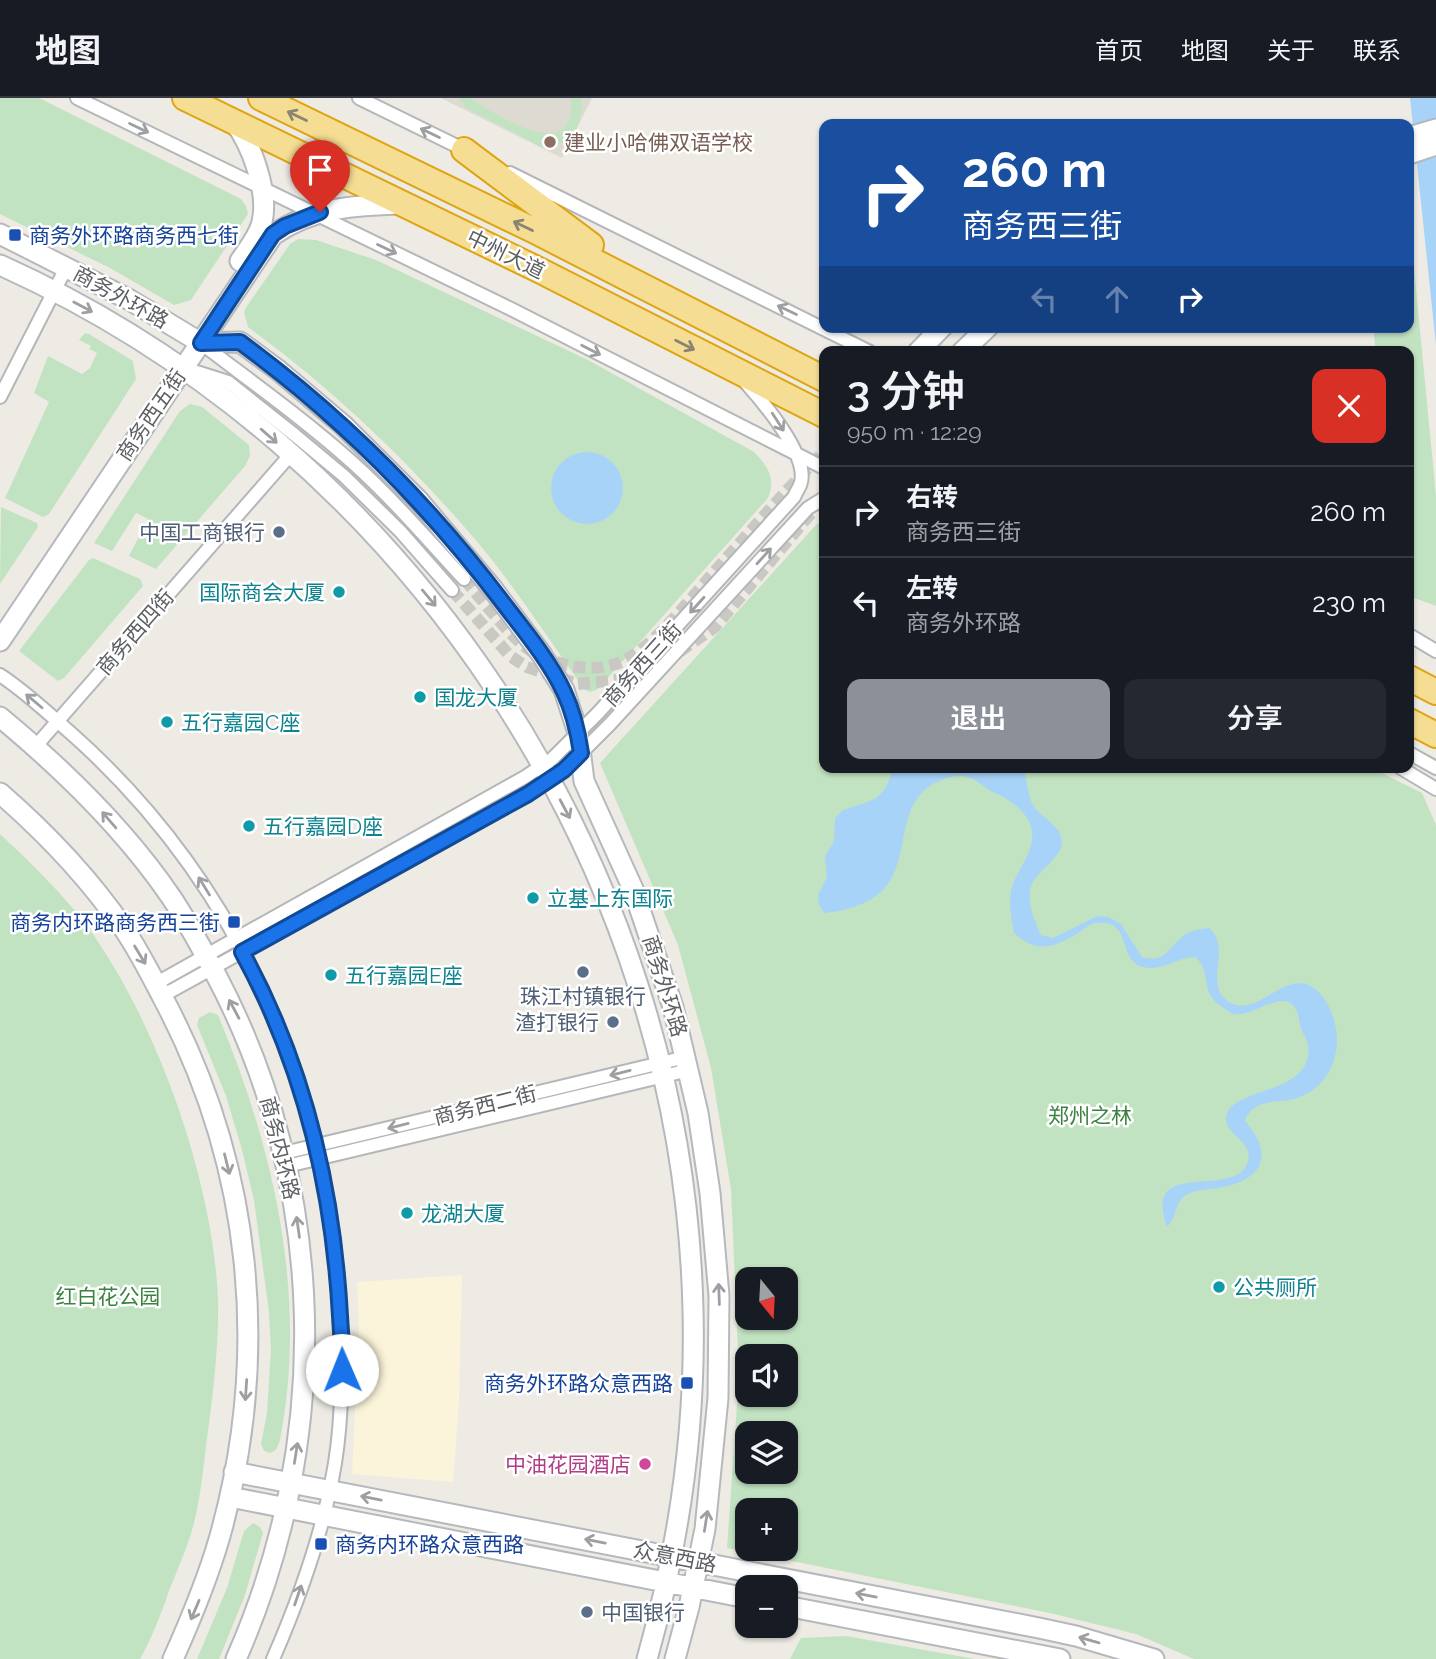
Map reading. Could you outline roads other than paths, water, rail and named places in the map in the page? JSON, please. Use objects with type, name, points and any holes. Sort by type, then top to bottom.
[{"type":"highway","name":"中州大道","points":[[185,98],[405,204],[819,412]]},
{"type":"highway","name":"中州大道","points":[[261,98],[676,302],[819,376]]},
{"type":"highway","points":[[464,150],[570,231],[676,302]]},
{"type":"highway","points":[[1414,681],[1436,692]]},
{"type":"highway","points":[[1414,724],[1436,735]]},
{"type":"street","points":[[77,98],[511,309],[819,466]]},
{"type":"street","points":[[359,98],[819,327]]},
{"type":"street","name":"商务西五街","points":[[196,340],[262,224],[264,209],[254,156],[233,121]]},
{"type":"street","points":[[1414,135],[1436,128]]},
{"type":"street","points":[[1414,152],[1436,145]]},
{"type":"street","name":"商务西五街","points":[[0,619],[178,364],[273,234],[314,214],[345,206],[405,204]]},
{"type":"street","name":"商务外环路","points":[[0,234],[130,300],[196,340],[240,342],[252,351],[343,425],[392,472],[472,563],[526,633],[564,690],[578,732],[584,781],[633,889],[674,1007],[706,1158],[720,1310],[718,1398],[710,1487],[698,1562],[675,1659]]},
{"type":"street","name":"商务外环路","points":[[0,265],[116,324],[178,364],[243,412],[291,454],[377,538],[449,622],[518,720],[594,864],[648,1015],[662,1069],[680,1162],[690,1248],[693,1311],[692,1397],[684,1485],[667,1582],[647,1659]]},
{"type":"street","points":[[0,397],[67,266]]},
{"type":"street","points":[[832,333],[858,346]]},
{"type":"street","points":[[924,346],[936,333]]},
{"type":"street","points":[[968,346],[982,333]]},
{"type":"street","points":[[196,340],[354,464],[411,520],[464,579]]},
{"type":"street","points":[[178,364],[228,382],[344,475],[400,531],[452,590]]},
{"type":"street","name":"商务西五街","points":[[0,640],[178,364]]},
{"type":"street","name":"商务西三街","points":[[159,990],[209,962],[235,939],[525,777],[546,773],[578,732],[794,497],[802,482],[796,454],[774,416],[734,370]]},
{"type":"street","name":"商务西四街","points":[[35,747],[291,454]]},
{"type":"street","name":"商务西三街","points":[[209,962],[242,952],[581,753],[807,508],[819,501]]},
{"type":"street","points":[[1414,638],[1436,651]]},
{"type":"street","points":[[0,675],[57,721],[111,772],[167,835],[200,878],[270,1005],[305,1098],[333,1230],[342,1355],[340,1420],[324,1515],[274,1659]]},
{"type":"street","name":"商务内环路","points":[[0,717],[87,796],[171,897],[209,962],[246,1037],[272,1108],[299,1235],[306,1318],[304,1392],[286,1508],[263,1591],[236,1659]]},
{"type":"street","points":[[1414,756],[1436,768]]},
{"type":"street","points":[[1409,773],[1436,789]]},
{"type":"street","points":[[0,793],[45,835],[102,899],[124,929],[159,990],[187,1043],[213,1113],[239,1217],[247,1286],[248,1351],[244,1410],[230,1497],[209,1574],[173,1659]]},
{"type":"street","name":"商务西二街","points":[[285,1160],[687,1063]]},
{"type":"street","name":"众意西路","points":[[234,1472],[1040,1628],[1154,1659]]},
{"type":"street","name":"众意西路","points":[[230,1497],[735,1596]]},
{"type":"street","points":[[798,1608],[1060,1659]]},
{"type":"water","points":[[1410,98],[1436,98],[1436,345],[1414,119]]},
{"type":"water","points":[[587,452],[607,458],[617,468],[623,488],[617,508],[607,518],[587,524],[567,518],[557,508],[551,488],[557,468],[567,458]]},
{"type":"water","points":[[892,773],[1024,773],[1033,804],[1059,832],[1062,843],[1058,853],[1031,888],[1031,909],[1041,935],[1053,938],[1097,916],[1108,917],[1121,924],[1142,957],[1157,958],[1186,934],[1209,928],[1216,936],[1218,945],[1218,986],[1229,1002],[1240,1006],[1252,1004],[1289,985],[1301,983],[1313,987],[1332,1013],[1337,1042],[1335,1056],[1322,1082],[1311,1091],[1290,1100],[1261,1105],[1249,1113],[1245,1120],[1261,1149],[1259,1167],[1253,1174],[1228,1186],[1186,1195],[1179,1202],[1167,1227],[1162,1206],[1166,1193],[1176,1186],[1236,1175],[1246,1166],[1249,1157],[1247,1150],[1228,1126],[1228,1111],[1235,1103],[1247,1097],[1289,1081],[1300,1072],[1307,1061],[1308,1043],[1294,1006],[1282,1001],[1242,1014],[1230,1013],[1210,994],[1203,969],[1195,957],[1157,968],[1143,967],[1130,957],[1121,934],[1116,927],[1108,923],[1092,924],[1053,945],[1038,946],[1022,940],[1014,933],[1010,896],[1031,847],[1030,824],[1023,812],[1005,798],[964,776],[947,778],[927,788],[916,800],[909,814],[893,876],[883,890],[855,906],[824,913],[819,905],[818,895],[827,877],[825,856],[834,841],[835,818],[843,810],[876,798],[885,789]]},
{"type":"tunnel","points":[[464,579],[507,630],[533,652],[576,667],[610,666],[632,656],[668,624],[819,457]]},
{"type":"tunnel","points":[[452,590],[510,656],[527,667],[578,684],[616,680],[643,672],[666,661],[715,627],[817,506]]},
{"type":"place","name":"建业小哈佛双语学校","points":[[550,142]]},
{"type":"place","name":"商务外环路商务西七街","points":[[15,235]]},
{"type":"place","name":"中国工商银行","points":[[279,532]]},
{"type":"place","name":"国际商会大厦","points":[[339,592]]},
{"type":"place","name":"国龙大厦","points":[[420,697]]},
{"type":"place","name":"五行嘉园C座","points":[[167,722]]},
{"type":"place","name":"五行嘉园D座","points":[[249,826]]},
{"type":"place","name":"立基上东国际","points":[[533,898]]},
{"type":"place","name":"商务内环路商务西三街","points":[[234,922]]},
{"type":"place","name":"珠江村镇银行","points":[[583,972]]},
{"type":"place","name":"五行嘉园E座","points":[[331,975]]},
{"type":"place","name":"渣打银行","points":[[613,1022]]},
{"type":"place","name":"龙湖大厦","points":[[407,1213]]},
{"type":"place","name":"公共厕所","points":[[1219,1287]]},
{"type":"place","name":"商务外环路众意西路","points":[[687,1383]]},
{"type":"place","name":"中油花园酒店","points":[[645,1464]]},
{"type":"place","name":"商务内环路众意西路","points":[[321,1544]]},
{"type":"place","name":"中国银行","points":[[587,1612]]},
{"type":"park label","name":"郑州之林","points":[[1090,1115]]},
{"type":"park label","name":"红白花公园","points":[[108,1296]]}]
